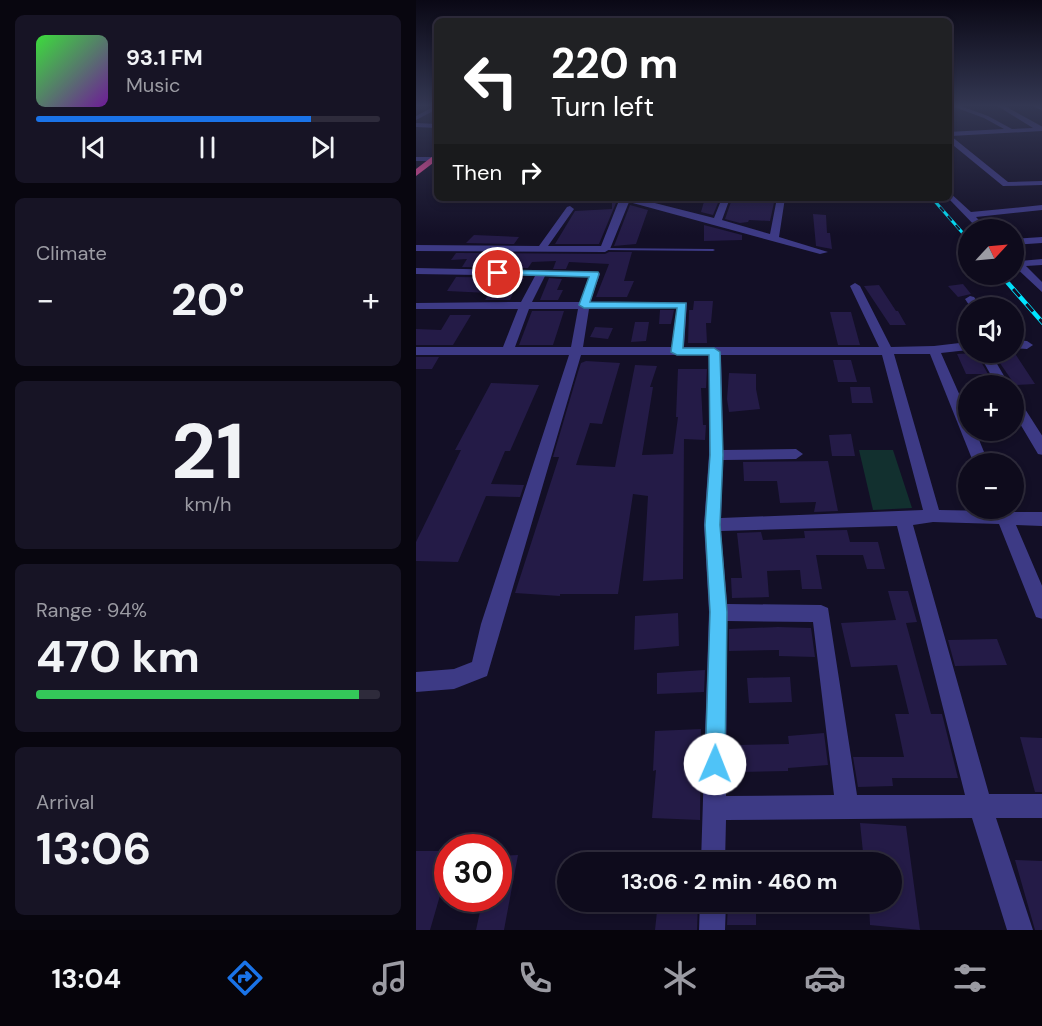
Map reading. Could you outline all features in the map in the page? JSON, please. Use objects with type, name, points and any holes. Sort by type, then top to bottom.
[{"type":"highway","points":[[416,173],[434,162]]},
{"type":"highway","points":[[416,183],[434,163]]},
{"type":"street","points":[[964,148],[1006,184],[1043,183]]},
{"type":"street","points":[[416,159],[434,161]]},
{"type":"street","points":[[952,197],[973,219]]},
{"type":"street","points":[[416,248],[605,249],[624,201]]},
{"type":"street","points":[[638,201],[823,252]]},
{"type":"street","points":[[672,209],[676,201]]},
{"type":"street","points":[[717,222],[725,201]]},
{"type":"street","points":[[774,238],[780,201]]},
{"type":"street","points":[[541,249],[570,209]]},
{"type":"street","points":[[969,215],[1040,210]]},
{"type":"street","points":[[1024,241],[1043,240]]},
{"type":"street","points":[[1024,262],[1043,262]]},
{"type":"street","points":[[416,271],[595,274],[584,305],[576,352],[491,624],[480,669],[454,679],[416,682]]},
{"type":"street","points":[[1024,271],[1043,290]]},
{"type":"street","points":[[507,352],[525,306],[542,273]]},
{"type":"street","points":[[855,286],[887,351],[933,516]]},
{"type":"street","points":[[416,306],[683,305],[677,352]]},
{"type":"street","points":[[416,351],[887,351],[958,347]]},
{"type":"street","points":[[934,350],[958,406]]},
{"type":"street","points":[[713,852],[718,612],[712,525],[716,455],[714,352]]},
{"type":"street","points":[[1024,419],[1043,450]]},
{"type":"street","points":[[716,455],[796,454]]},
{"type":"street","points":[[712,525],[903,519],[958,515]]},
{"type":"street","points":[[1024,516],[1043,519]]},
{"type":"street","points":[[903,519],[980,806],[1020,930]]},
{"type":"street","points":[[1005,519],[1043,611]]},
{"type":"street","points":[[718,612],[821,614],[848,807]]},
{"type":"street","points":[[714,808],[1043,806]]},
{"type":"street","points":[[712,930],[713,912]]},
{"type":"lane","points":[[605,249],[713,250]]},
{"type":"green space","points":[[859,450],[893,450],[912,508],[873,510]]},
{"type":"building","points":[[612,201],[617,201],[599,244],[555,244],[575,211],[612,209]]},
{"type":"building","points":[[704,201],[719,201],[713,215],[701,212]]},
{"type":"building","points":[[731,201],[774,201],[770,221],[749,220],[740,223],[725,219]]},
{"type":"building","points":[[630,205],[648,210],[636,244],[614,246]]},
{"type":"building","points":[[813,214],[826,215],[827,233],[830,233],[832,249],[816,246]]},
{"type":"building","points":[[704,225],[742,235],[742,240],[704,241]]},
{"type":"building","points":[[474,235],[519,237],[514,244],[466,243]]},
{"type":"building","points":[[632,252],[624,281],[634,281],[627,297],[596,297],[609,264],[569,262],[566,269],[553,269],[556,261],[532,262],[528,268],[462,267],[467,259],[451,260],[456,253],[605,254]]},
{"type":"building","points":[[456,277],[524,278],[522,282],[518,282],[510,300],[485,300],[489,293],[447,291]]},
{"type":"building","points":[[549,278],[562,279],[557,290],[563,290],[558,300],[540,300]]},
{"type":"building","points":[[879,285],[906,325],[890,325],[864,286]]},
{"type":"building","points":[[964,285],[971,294],[958,297],[948,286]]},
{"type":"building","points":[[694,301],[713,301],[711,323],[706,323],[707,343],[688,343],[689,310],[693,310]]},
{"type":"building","points":[[660,310],[674,310],[671,324],[659,324]]},
{"type":"building","points":[[532,311],[564,311],[553,345],[519,345]]},
{"type":"building","points":[[830,312],[851,312],[860,345],[838,345]]},
{"type":"building","points":[[450,315],[471,315],[453,345],[416,345],[416,329],[441,330]]},
{"type":"building","points":[[635,322],[649,322],[646,341],[631,342]]},
{"type":"building","points":[[595,327],[613,328],[608,339],[590,337]]},
{"type":"building","points":[[416,357],[439,357],[432,369],[416,369]]},
{"type":"building","points":[[833,360],[851,360],[857,382],[838,382]]},
{"type":"building","points":[[586,361],[620,363],[602,424],[590,423],[576,465],[615,467],[635,365],[657,366],[650,387],[653,387],[642,455],[673,454],[678,417],[676,417],[678,369],[707,369],[706,388],[701,388],[703,425],[706,425],[705,440],[684,439],[683,579],[643,581],[648,496],[633,494],[618,594],[560,594],[560,596],[515,593],[559,457],[553,457],[578,372],[581,363]]},
{"type":"building","points":[[961,363],[982,363],[988,374],[966,374]]},
{"type":"building","points":[[1000,363],[1021,363],[1035,384],[1024,385],[1024,375],[1008,375]]},
{"type":"building","points":[[729,373],[756,374],[760,409],[729,412],[727,399]]},
{"type":"building","points":[[491,383],[539,385],[510,451],[505,451],[491,484],[524,485],[520,497],[486,496],[458,562],[416,561],[416,542],[461,450],[455,450]]},
{"type":"building","points":[[850,387],[870,387],[873,403],[852,403]]},
{"type":"building","points":[[851,434],[855,456],[832,456],[829,435]]},
{"type":"building","points":[[828,461],[838,511],[814,512],[816,502],[780,503],[777,481],[744,481],[743,462]]},
{"type":"building","points":[[847,530],[850,542],[878,542],[885,569],[867,569],[863,555],[816,555],[822,589],[802,589],[800,570],[767,571],[769,597],[732,598],[731,578],[742,578],[737,533],[761,532],[763,540],[805,538],[804,531]]},
{"type":"building","points":[[888,591],[908,591],[917,622],[906,623],[931,714],[942,714],[958,778],[892,778],[893,786],[858,787],[853,757],[904,757],[895,714],[909,714],[897,665],[851,667],[841,623],[896,620]]},
{"type":"building","points":[[678,613],[679,646],[634,650],[635,616]]},
{"type":"building","points":[[811,628],[815,657],[779,656],[779,650],[729,651],[729,629]]},
{"type":"building","points":[[997,639],[1007,665],[955,666],[948,640]]},
{"type":"building","points":[[705,670],[704,692],[657,694],[657,673]]},
{"type":"building","points":[[790,677],[792,702],[749,703],[747,678]]},
{"type":"building","points":[[701,729],[700,820],[652,818],[656,770],[653,771],[655,731]]},
{"type":"building","points":[[824,733],[828,765],[788,768],[788,771],[739,772],[738,745],[789,744],[788,736]]},
{"type":"building","points":[[1020,737],[1043,738],[1043,792],[1035,792]]},
{"type":"building","points":[[860,823],[906,826],[920,930],[870,925],[869,912],[902,912],[902,852],[863,852]]},
{"type":"building","points":[[416,851],[434,851],[435,912],[430,930],[416,930]]},
{"type":"building","points":[[512,855],[518,855],[512,887]]},
{"type":"building","points":[[1015,860],[1043,861],[1043,930],[1035,930]]},
{"type":"building","points":[[480,912],[507,912],[504,930],[476,930]]},
{"type":"building","points":[[657,912],[698,912],[697,930],[655,930]]},
{"type":"building","points":[[728,912],[756,912],[756,925],[727,925]]},
{"type":"railway","points":[[935,201],[958,228]]},
{"type":"railway","points":[[1010,285],[1043,323]]},
{"type":"route","points":[[498,273],[595,274],[584,305],[683,305],[677,352],[714,352],[716,455],[712,525],[718,612],[715,764]]}]
